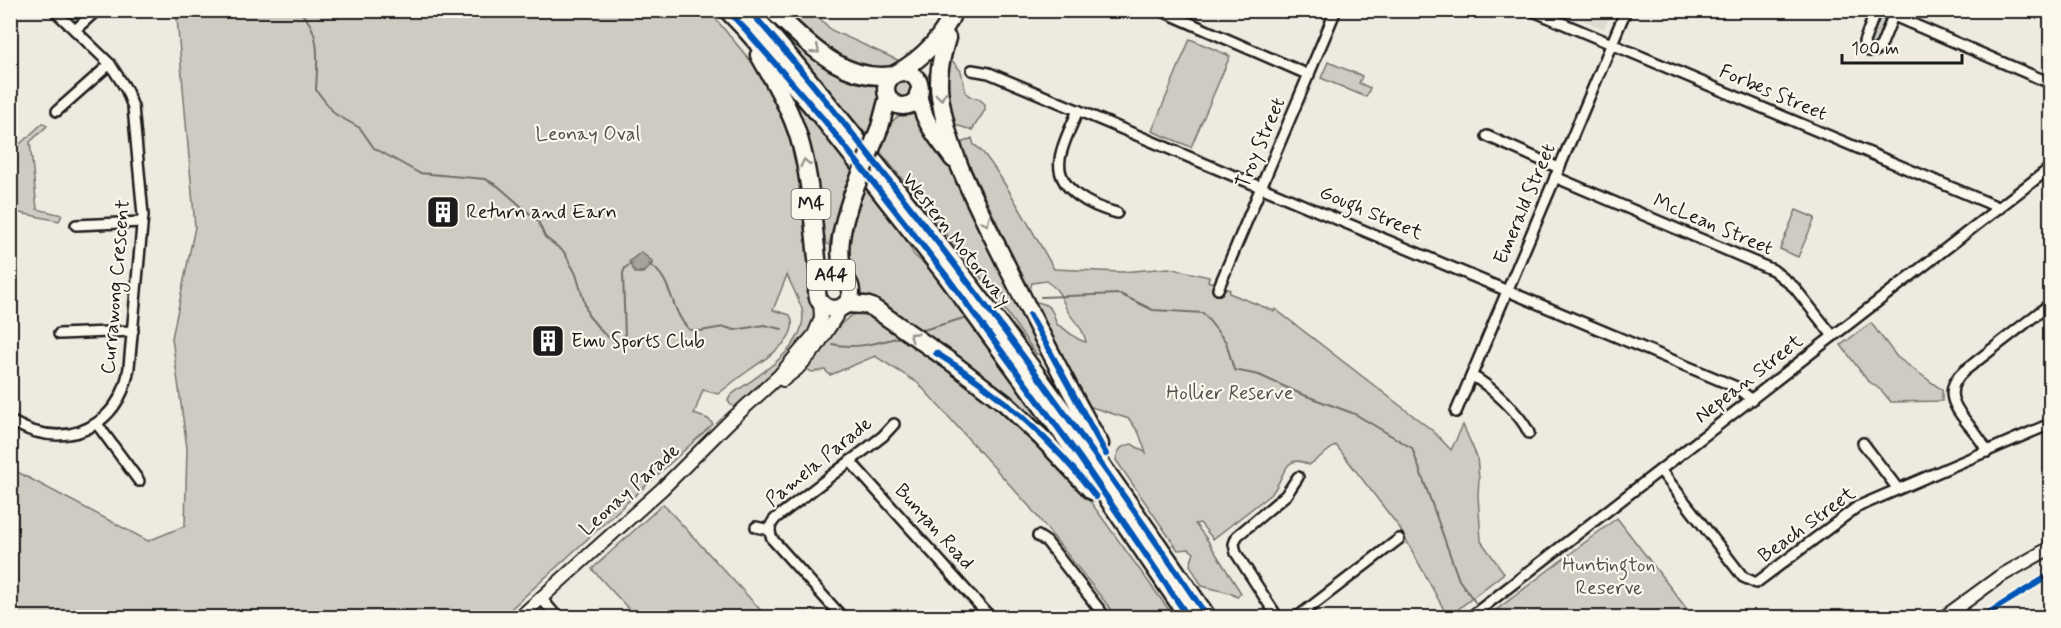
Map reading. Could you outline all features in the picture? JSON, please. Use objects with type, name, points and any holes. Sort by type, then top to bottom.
[{"type":"highway","name":"M4","points":[[727,10],[763,62],[797,132],[810,189],[822,281]]},
{"type":"highway","name":"Western Motorway","points":[[727,10],[824,120],[968,293]]},
{"type":"highway","name":"Western Motorway","points":[[749,10],[841,120],[988,320],[1187,618]]},
{"type":"highway","points":[[772,10],[814,49],[842,67],[867,76],[910,74],[916,78],[919,89]]},
{"type":"highway","name":"M4","points":[[950,25],[940,66],[939,89],[944,117],[960,169],[1030,315],[1101,445],[1190,580],[1209,618]]},
{"type":"highway","name":"A44","points":[[840,241],[835,247],[817,292],[820,302],[832,309],[844,306],[851,295],[841,263],[840,241],[852,196],[880,127],[894,101],[911,103],[950,25]]},
{"type":"highway","points":[[894,101],[886,85],[895,74],[932,47],[950,25]]},
{"type":"highway","name":"M4","points":[[919,89],[921,109],[928,125],[960,169]]},
{"type":"highway","name":"A44","points":[[822,281],[832,275],[846,280]]},
{"type":"highway","points":[[844,306],[865,304],[890,319],[936,353],[954,363],[1005,404],[1070,466],[1112,517],[1173,606],[1187,618]]},
{"type":"highway","name":"Western Motorway","points":[[988,320],[1080,431],[1209,618]]},
{"type":"street","name":"Currawong Crescent","points":[[10,421],[32,431],[56,435],[74,433],[97,424],[114,408],[124,391],[129,373],[142,222],[134,115],[126,89],[110,64],[54,10]]},
{"type":"street","points":[[75,30],[97,10]]},
{"type":"street","points":[[1160,10],[1309,75]]},
{"type":"street","name":"Troy Street","points":[[1218,289],[1336,10]]},
{"type":"street","name":"Forbes Street","points":[[1531,10],[2000,208]]},
{"type":"street","name":"Emerald Street","points":[[1456,412],[1626,10]]},
{"type":"street","points":[[1893,16],[1880,48],[1869,51],[1864,42],[1878,10],[1893,16],[2050,83]]},
{"type":"street","points":[[57,111],[110,64]]},
{"type":"street","name":"Gough Street","points":[[972,70],[989,73],[1508,290],[1737,387],[1752,400]]},
{"type":"street","points":[[1078,110],[1060,157],[1061,174],[1070,187],[1084,200],[1117,213]]},
{"type":"street","name":"McLean Street","points":[[1487,136],[1557,173],[1773,270],[1794,287],[1833,336]]},
{"type":"street","name":"Nepean Street","points":[[1469,618],[2050,168]]},
{"type":"street","points":[[76,225],[142,222]]},
{"type":"street","name":"Leonay Parade","points":[[519,618],[663,488],[730,421],[766,389],[814,335],[821,318],[820,302]]},
{"type":"street","points":[[1987,452],[1983,442],[1954,404],[1951,396],[1953,385],[1964,371],[2050,304]]},
{"type":"street","name":"Leonay Parade","points":[[766,389],[797,369],[816,348],[844,306]]},
{"type":"street","points":[[59,334],[133,331]]},
{"type":"street","points":[[1472,376],[1480,380],[1519,416],[1529,433]]},
{"type":"street","points":[[97,424],[139,481]]},
{"type":"street","name":"Pamela Parade","points":[[843,618],[773,540],[770,530],[776,518],[883,436],[894,424]]},
{"type":"street","name":"Beach Street","points":[[1661,471],[1743,577],[1753,583],[1761,581],[1852,511],[2050,424]]},
{"type":"street","points":[[1863,443],[1898,489]]},
{"type":"street","name":"Bunyan Road","points":[[850,461],[991,618]]},
{"type":"street","points":[[1278,618],[1236,553],[1235,541],[1241,531],[1286,495],[1298,477]]},
{"type":"street","name":"Pamela Parade","points":[[756,527],[770,530]]},
{"type":"street","points":[[1038,536],[1047,542],[1106,618]]},
{"type":"street","points":[[1296,618],[1399,539]]},
{"type":"street","points":[[1943,618],[1999,577],[2050,548]]},
{"type":"street","points":[[541,598],[558,618]]},
{"type":"shaded area","points":[[1562,11],[1612,11],[1604,29]]},
{"type":"shaded area","points":[[641,252],[653,262],[646,270],[635,273],[629,262]]},
{"type":"green space","name":"Leonay Oval","points":[[186,11],[709,11],[759,71],[775,100],[793,143],[800,168],[812,275],[811,294],[816,311],[815,320],[795,351],[738,406],[734,407],[730,404],[728,400],[731,395],[779,359],[798,336],[802,323],[802,309],[787,275],[773,310],[790,315],[792,324],[791,332],[780,348],[718,394],[703,390],[694,414],[708,419],[713,424],[502,617],[11,617],[10,468],[148,541],[185,526],[187,448],[172,338],[195,227],[177,18]],"holes":[[[641,253],[653,262],[643,273],[639,273]]]},
{"type":"green space","points":[[762,11],[878,81],[879,109],[868,136],[761,13]]},
{"type":"green space","points":[[783,11],[813,11],[831,30],[902,62],[880,71],[860,66],[821,44]]},
{"type":"green space","points":[[1880,18],[1884,19],[1885,24],[1876,46],[1871,47],[1868,42]]},
{"type":"green space","points":[[1190,39],[1230,56],[1191,147],[1152,131]]},
{"type":"green space","points":[[949,57],[961,71],[966,93],[985,104],[985,110],[972,130],[952,124],[946,90]]},
{"type":"green space","points":[[1328,62],[1362,76],[1359,83],[1370,88],[1366,97],[1321,78]]},
{"type":"green space","points":[[934,67],[937,128],[925,90],[926,82]]},
{"type":"green space","points":[[903,78],[910,81],[913,88],[910,95],[903,98],[896,95],[893,88],[896,81]]},
{"type":"green space","points":[[798,100],[855,170],[848,182],[829,244],[821,245],[792,103]]},
{"type":"green space","points":[[915,110],[948,157],[1044,353],[1042,355],[1036,354],[991,290],[878,149],[887,129],[895,119]]},
{"type":"green space","points":[[43,123],[47,126],[30,142],[37,209],[62,215],[59,221],[11,213],[11,152]]},
{"type":"green space","name":"Hollier Reserve","points":[[972,138],[974,145],[992,164],[1054,269],[1121,272],[1169,268],[1209,277],[1208,281],[1230,290],[1229,293],[1274,311],[1275,309],[1433,431],[1451,450],[1463,425],[1477,457],[1481,541],[1504,573],[1448,617],[1399,527],[1336,445],[1309,465],[1300,461],[1289,464],[1271,494],[1213,539],[1200,523],[1195,524],[1241,593],[1237,597],[1202,586],[1190,565],[1194,553],[1189,549],[1178,550],[1116,460],[1123,447],[1132,444],[1146,453],[1139,433],[1129,419],[1085,405],[1033,302],[1046,305],[1052,311],[1056,324],[1086,342],[1083,332],[1069,313],[1059,293],[1046,281],[1032,283],[1030,289],[1025,289],[1000,229],[963,152],[961,143]]},
{"type":"green space","points":[[864,181],[901,230],[914,255],[935,274],[1037,414],[1042,422],[1040,426],[888,306],[870,296],[865,298],[856,295],[846,242]]},
{"type":"green space","points":[[1796,210],[1815,218],[1798,257],[1780,249]]},
{"type":"green space","points":[[864,313],[874,316],[963,377],[1009,414],[1079,486],[1174,617],[1117,617],[1029,506],[918,383],[875,356],[830,375],[825,370],[812,372],[806,368],[842,323],[852,315]]},
{"type":"green space","points":[[1871,323],[1897,357],[1942,390],[1942,401],[1891,402],[1882,391],[1867,380],[1841,345]]},
{"type":"green space","points":[[663,504],[767,617],[636,617],[592,569]]},
{"type":"green space","name":"Huntington Reserve","points":[[1617,518],[1693,617],[1487,617]]},
{"type":"waterway","points":[[297,10],[311,26],[315,36],[316,90],[335,114],[360,128],[374,148],[419,173],[485,179],[498,186],[538,221],[545,237],[564,252],[576,274],[588,315],[603,333],[618,344],[623,343],[625,338],[623,273],[625,268],[632,263]]},
{"type":"waterway","points":[[649,264],[663,278],[678,314],[690,330],[700,331],[724,327],[735,330],[764,325],[782,329]]},
{"type":"waterway","points":[[995,294],[1004,294]]},
{"type":"waterway","points":[[1041,297],[1120,294],[1153,310],[1203,313],[1226,342],[1234,370],[1259,375],[1355,414],[1412,448],[1459,580],[1475,602]]},
{"type":"waterway","points":[[920,331],[964,318]]},
{"type":"waterway","points":[[832,344],[859,346],[903,336]]},
{"type":"waterway","points":[[1484,613],[1489,618]]},
{"type":"cycle path","points":[[727,10],[824,120],[945,274],[1080,458],[1189,618]]},
{"type":"cycle path","points":[[749,10],[845,125],[1008,335],[1076,428],[1208,618]]},
{"type":"cycle path","points":[[1030,315],[1106,454]]},
{"type":"cycle path","points":[[936,353],[1001,399],[1043,436],[1096,497]]},
{"type":"cycle path","points":[[1980,618],[2050,575]]},
{"type":"place","name":"Return and Earn","points":[[443,212]]},
{"type":"place","name":"Emu Sports Club","points":[[548,341]]}]
